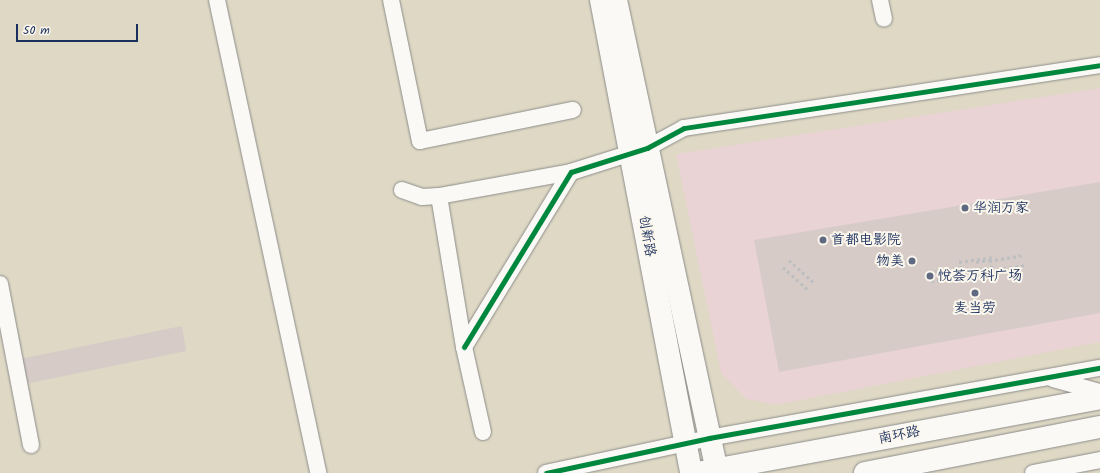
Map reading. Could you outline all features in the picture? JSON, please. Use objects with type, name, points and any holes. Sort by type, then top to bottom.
[{"type":"street","points":[[217,0],[318,473]]},
{"type":"street","points":[[391,0],[420,141],[573,110]]},
{"type":"street","name":"创新路","points":[[601,0],[709,438],[710,472]]},
{"type":"street","name":"创新路","points":[[616,0],[685,444],[691,473]]},
{"type":"street","points":[[880,0],[884,19]]},
{"type":"street","points":[[402,190],[422,198],[439,196],[571,172],[639,151],[684,128],[1100,65]]},
{"type":"street","points":[[464,347],[571,172]]},
{"type":"street","points":[[439,196],[464,347],[483,432]]},
{"type":"street","points":[[0,284],[31,445]]},
{"type":"street","points":[[546,473],[709,438],[1100,368]]},
{"type":"street","points":[[1048,377],[1100,392]]},
{"type":"street","name":"南环路","points":[[710,472],[1100,398]]},
{"type":"street","points":[[865,473],[1100,427]]},
{"type":"street","points":[[1033,473],[1100,460]]},
{"type":"path","points":[[989,261],[1024,255]]},
{"type":"path","points":[[959,262],[995,257]]},
{"type":"path","points":[[976,262],[1012,257]]},
{"type":"path","points":[[789,260],[816,284]]},
{"type":"path","points":[[991,270],[1026,265]]},
{"type":"path","points":[[929,272],[964,266]]},
{"type":"path","points":[[961,272],[996,266]]},
{"type":"path","points":[[978,272],[1014,266]]},
{"type":"path","points":[[783,267],[810,291]]},
{"type":"path","points":[[931,281],[966,276]]},
{"type":"shaded area","name":"悦荟万科广场","points":[[1100,88],[1100,342],[776,405],[746,399],[721,373],[676,154]]},
{"type":"building","name":"悦荟万科广场","points":[[1100,182],[1100,313],[779,372],[754,240]]},
{"type":"building","points":[[182,326],[186,351],[25,384],[20,359]]},
{"type":"cycle path","points":[[464,347],[571,172],[647,148],[684,128],[1100,65]]},
{"type":"cycle path","points":[[546,473],[709,438],[1100,368]]},
{"type":"place","name":"华润万家","points":[[965,208]]},
{"type":"place","name":"首都电影院","points":[[823,240]]},
{"type":"place","name":"物美","points":[[912,261]]},
{"type":"place","name":"悦荟万科广场","points":[[930,276]]},
{"type":"place","name":"麦当劳","points":[[975,293]]}]
